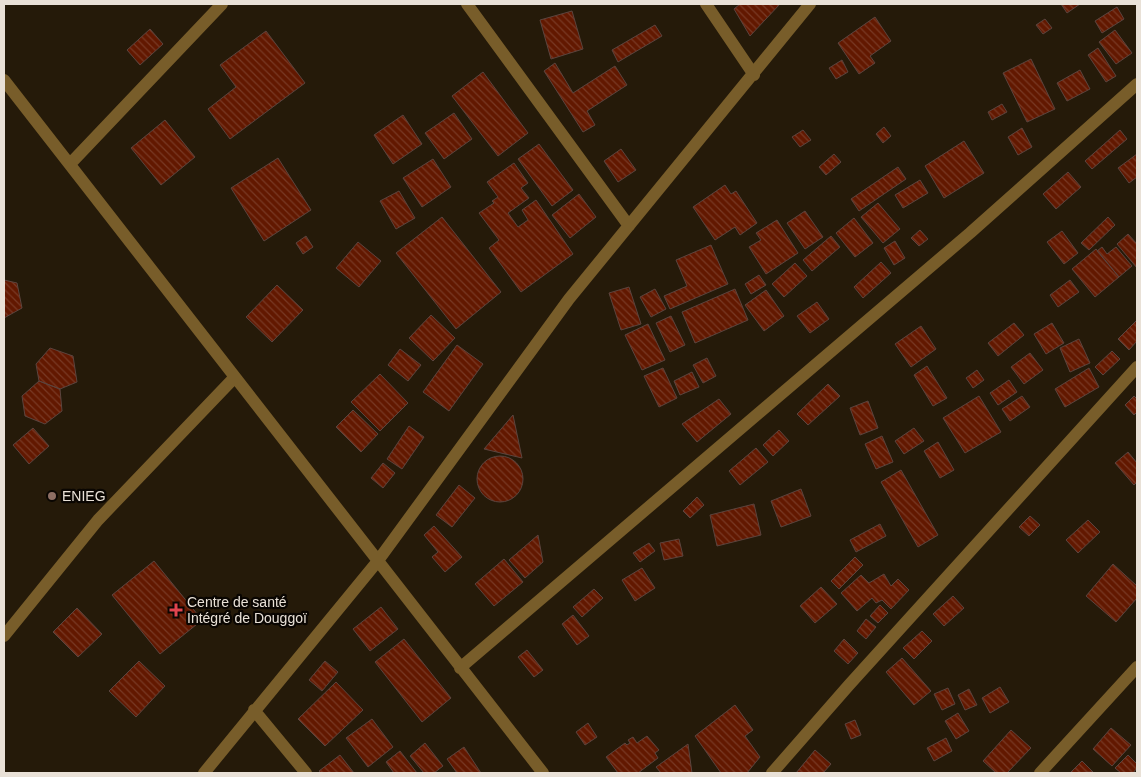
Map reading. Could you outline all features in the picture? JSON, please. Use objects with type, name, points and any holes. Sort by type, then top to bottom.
[{"type":"street","points":[[70,164],[222,4]]},
{"type":"street","points":[[467,4],[629,226]]},
{"type":"street","points":[[706,4],[754,74]]},
{"type":"street","points":[[204,773],[377,562],[569,299],[810,4]]},
{"type":"street","points":[[4,80],[543,773]]},
{"type":"street","points":[[460,668],[970,233],[1137,84]]},
{"type":"street","points":[[772,773],[848,685],[1137,367]]},
{"type":"street","points":[[4,636],[98,520],[234,378]]},
{"type":"street","points":[[1040,773],[1137,666]]},
{"type":"street","points":[[254,710],[306,773]]},
{"type":"building","points":[[740,4],[780,4],[750,36],[734,9]]},
{"type":"building","points":[[1061,4],[1080,4],[1067,13]]},
{"type":"building","points":[[1117,7],[1124,19],[1102,33],[1095,21]]},
{"type":"building","points":[[572,11],[583,49],[551,59],[540,20]]},
{"type":"building","points":[[875,17],[891,41],[870,56],[875,63],[859,74],[838,43]]},
{"type":"building","points":[[1045,19],[1052,28],[1043,34],[1036,25]]},
{"type":"building","points":[[655,25],[662,36],[618,62],[612,50]]},
{"type":"building","points":[[150,29],[163,44],[140,65],[127,50]]},
{"type":"building","points":[[1115,30],[1132,53],[1116,64],[1099,42]]},
{"type":"building","points":[[266,31],[305,83],[230,139],[208,109],[236,87],[220,65]]},
{"type":"building","points":[[1098,48],[1116,76],[1106,82],[1088,55]]},
{"type":"building","points":[[1031,59],[1055,109],[1027,122],[1003,73]]},
{"type":"building","points":[[842,60],[848,72],[836,79],[829,68]]},
{"type":"building","points":[[555,63],[573,93],[615,66],[627,85],[587,111],[595,125],[583,132],[544,71]]},
{"type":"building","points":[[1080,70],[1090,89],[1067,101],[1057,83]]},
{"type":"building","points":[[483,72],[528,133],[498,156],[452,96]]},
{"type":"building","points":[[1002,104],[1007,112],[992,120],[988,112]]},
{"type":"building","points":[[454,113],[472,139],[444,159],[425,133]]},
{"type":"building","points":[[403,115],[422,144],[393,164],[374,135]]},
{"type":"building","points":[[165,120],[195,157],[161,185],[131,148]]},
{"type":"building","points":[[884,127],[891,136],[883,143],[876,134]]},
{"type":"building","points":[[1022,128],[1032,147],[1018,155],[1008,137]]},
{"type":"building","points":[[803,130],[811,140],[800,147],[792,137]]},
{"type":"building","points":[[1120,130],[1127,139],[1092,169],[1085,161]]},
{"type":"building","points":[[964,141],[984,173],[944,198],[925,166]]},
{"type":"building","points":[[539,144],[573,190],[552,206],[518,159]]},
{"type":"building","points":[[621,149],[636,170],[618,182],[604,161]]},
{"type":"building","points":[[834,154],[841,162],[826,175],[819,167]]},
{"type":"building","points":[[1137,154],[1137,177],[1129,183],[1118,168]]},
{"type":"building","points":[[278,158],[311,210],[264,241],[231,188]]},
{"type":"building","points":[[433,159],[451,187],[422,207],[403,178]]},
{"type":"building","points":[[514,163],[528,183],[521,188],[529,198],[508,213],[518,227],[528,220],[522,210],[536,200],[573,254],[521,292],[489,248],[499,240],[479,213],[494,203],[492,201],[498,197],[487,182]]},
{"type":"building","points":[[898,167],[906,179],[859,211],[851,199]]},
{"type":"building","points":[[1068,172],[1081,187],[1056,209],[1043,194]]},
{"type":"building","points":[[920,180],[928,193],[903,208],[895,195]]},
{"type":"building","points":[[725,185],[731,194],[736,191],[757,223],[740,235],[735,227],[715,240],[693,207]]},
{"type":"building","points":[[399,191],[415,218],[396,229],[380,201]]},
{"type":"building","points":[[579,194],[596,217],[570,238],[552,215]]},
{"type":"building","points":[[878,203],[900,229],[883,243],[861,217]]},
{"type":"building","points":[[805,211],[823,237],[805,249],[787,223]]},
{"type":"building","points":[[442,217],[501,292],[456,329],[396,253]]},
{"type":"building","points":[[1108,217],[1115,225],[1089,250],[1081,243]]},
{"type":"building","points":[[854,218],[873,243],[855,257],[836,233]]},
{"type":"building","points":[[777,220],[798,253],[766,274],[749,247],[761,240],[756,233]]},
{"type":"building","points":[[920,230],[928,239],[919,246],[911,238]]},
{"type":"building","points":[[1062,231],[1078,253],[1064,264],[1047,242]]},
{"type":"building","points":[[1128,234],[1137,244],[1137,268],[1117,244]]},
{"type":"building","points":[[306,236],[313,247],[303,254],[296,243]]},
{"type":"building","points":[[831,236],[840,247],[812,271],[803,260]]},
{"type":"building","points":[[895,241],[905,258],[894,265],[884,248]]},
{"type":"building","points":[[358,242],[381,261],[359,287],[336,268]]},
{"type":"building","points":[[711,245],[728,284],[670,309],[664,296],[687,286],[676,260]]},
{"type":"building","points":[[1102,247],[1107,254],[1116,247],[1132,266],[1119,277],[1097,251]]},
{"type":"building","points":[[1096,249],[1119,277],[1095,297],[1072,269]]},
{"type":"building","points":[[881,262],[891,273],[863,298],[854,287]]},
{"type":"building","points":[[795,263],[807,276],[784,297],[772,284]]},
{"type":"building","points":[[759,275],[766,285],[751,294],[745,284]]},
{"type":"building","points":[[4,280],[17,283],[22,308],[4,318]]},
{"type":"building","points":[[1070,280],[1079,292],[1058,307],[1050,295]]},
{"type":"building","points":[[277,285],[303,310],[272,342],[246,317]]},
{"type":"building","points":[[629,287],[641,324],[621,330],[609,293]]},
{"type":"building","points":[[655,289],[666,309],[651,317],[640,297]]},
{"type":"building","points":[[735,289],[748,320],[695,343],[682,312]]},
{"type":"building","points":[[766,290],[784,316],[764,331],[745,305]]},
{"type":"building","points":[[817,302],[829,319],[810,333],[797,316]]},
{"type":"building","points":[[431,315],[455,338],[433,361],[409,338]]},
{"type":"building","points":[[671,316],[685,345],[670,352],[656,323]]},
{"type":"building","points":[[1137,320],[1137,341],[1129,350],[1118,339]]},
{"type":"building","points":[[1014,323],[1024,335],[998,356],[988,343]]},
{"type":"building","points":[[1052,323],[1064,343],[1046,354],[1034,334]]},
{"type":"building","points":[[648,324],[665,360],[642,370],[625,335]]},
{"type":"building","points":[[921,326],[936,349],[911,367],[895,344]]},
{"type":"building","points":[[1079,339],[1090,363],[1070,372],[1060,348]]},
{"type":"building","points":[[457,345],[483,364],[449,411],[423,392]]},
{"type":"building","points":[[50,348],[73,356],[77,382],[60,389],[39,381],[36,364]]},
{"type":"building","points":[[400,349],[421,365],[408,381],[388,365]]},
{"type":"building","points":[[1112,351],[1120,359],[1103,375],[1095,367]]},
{"type":"building","points":[[1030,353],[1043,370],[1024,384],[1011,367]]},
{"type":"building","points":[[707,358],[716,376],[703,383],[693,365]]},
{"type":"building","points":[[927,366],[947,398],[933,406],[914,375]]},
{"type":"building","points":[[663,368],[677,398],[659,407],[644,376]]},
{"type":"building","points":[[1089,368],[1099,387],[1065,407],[1055,389]]},
{"type":"building","points":[[977,370],[984,380],[973,388],[966,378]]},
{"type":"building","points":[[692,372],[699,387],[680,395],[674,381]]},
{"type":"building","points":[[380,374],[408,403],[380,431],[351,402]]},
{"type":"building","points":[[1009,380],[1017,392],[998,405],[990,393]]},
{"type":"building","points":[[39,381],[60,389],[62,411],[45,424],[25,416],[22,396]]},
{"type":"building","points":[[828,384],[840,396],[808,425],[797,414]]},
{"type":"building","points":[[979,396],[1001,432],[965,453],[943,418]]},
{"type":"building","points":[[1022,396],[1030,407],[1010,421],[1002,409]]},
{"type":"building","points":[[1134,396],[1137,399],[1137,412],[1134,415],[1125,405]]},
{"type":"building","points":[[719,399],[731,414],[697,442],[682,424]]},
{"type":"building","points":[[868,401],[878,428],[860,435],[850,408]]},
{"type":"building","points":[[353,410],[378,434],[361,452],[336,427]]},
{"type":"building","points":[[513,415],[522,458],[484,449]]},
{"type":"building","points":[[409,426],[424,437],[402,469],[387,459]]},
{"type":"building","points":[[33,428],[49,446],[29,464],[13,445]]},
{"type":"building","points":[[914,428],[924,441],[904,454],[895,441]]},
{"type":"building","points":[[779,430],[789,441],[773,456],[763,445]]},
{"type":"building","points":[[882,436],[893,462],[876,469],[865,444]]},
{"type":"building","points":[[938,442],[954,470],[940,478],[924,451]]},
{"type":"building","points":[[756,448],[768,462],[740,485],[729,471]]},
{"type":"building","points":[[1128,452],[1137,463],[1137,482],[1134,485],[1115,463]]},
{"type":"building","points":[[505,456],[509,457],[519,466],[522,470],[522,488],[513,498],[505,502],[495,502],[487,498],[478,488],[477,474],[481,466],[491,457]]},
{"type":"building","points":[[383,463],[395,473],[383,488],[371,478]]},
{"type":"building","points":[[901,470],[938,535],[918,547],[881,482]]},
{"type":"building","points":[[459,485],[475,498],[452,527],[436,515]]},
{"type":"building","points":[[801,489],[811,516],[781,527],[771,501]]},
{"type":"building","points":[[697,497],[704,505],[690,518],[683,511]]},
{"type":"building","points":[[754,504],[761,535],[717,546],[710,515]]},
{"type":"building","points":[[1030,516],[1040,525],[1029,536],[1019,527]]},
{"type":"building","points":[[1088,520],[1100,532],[1078,553],[1066,540]]},
{"type":"building","points":[[880,524],[886,536],[856,552],[850,540]]},
{"type":"building","points":[[434,526],[462,557],[445,572],[432,557],[438,552],[424,535]]},
{"type":"building","points":[[538,535],[543,562],[525,578],[509,560]]},
{"type":"building","points":[[679,539],[683,556],[664,560],[660,543]]},
{"type":"building","points":[[649,543],[655,551],[640,562],[633,553]]},
{"type":"building","points":[[855,557],[863,565],[839,589],[831,581]]},
{"type":"building","points":[[504,559],[523,582],[494,606],[475,584]]},
{"type":"building","points":[[154,561],[202,620],[160,654],[112,595]]},
{"type":"building","points":[[1113,564],[1137,586],[1137,598],[1116,622],[1086,596]]},
{"type":"building","points":[[642,568],[655,588],[635,601],[622,580]]},
{"type":"building","points":[[884,574],[891,586],[898,579],[909,590],[891,609],[882,600],[876,603],[872,598],[857,611],[841,593],[861,575],[869,583]]},
{"type":"building","points":[[821,587],[837,604],[815,623],[800,606]]},
{"type":"building","points":[[594,589],[603,598],[582,617],[573,607]]},
{"type":"building","points":[[953,596],[964,608],[944,626],[933,614]]},
{"type":"building","points":[[880,605],[888,613],[878,623],[870,616]]},
{"type":"building","points":[[381,607],[398,629],[370,651],[353,629]]},
{"type":"building","points":[[77,608],[102,634],[78,657],[53,632]]},
{"type":"building","points":[[573,615],[589,636],[577,645],[562,624]]},
{"type":"building","points":[[866,619],[876,627],[866,639],[857,631]]},
{"type":"building","points":[[922,631],[932,641],[914,659],[903,648]]},
{"type":"building","points":[[404,639],[451,698],[422,722],[375,662]]},
{"type":"building","points":[[844,639],[858,653],[848,664],[834,651]]},
{"type":"building","points":[[527,650],[543,670],[534,677],[518,657]]},
{"type":"building","points":[[902,658],[931,691],[914,705],[886,672]]},
{"type":"building","points":[[139,661],[165,686],[136,717],[109,691]]},
{"type":"building","points":[[325,661],[338,672],[322,691],[309,680]]},
{"type":"building","points":[[336,682],[363,710],[325,746],[298,719]]},
{"type":"building","points":[[1000,687],[1009,702],[990,713],[982,698]]},
{"type":"building","points":[[948,688],[955,704],[942,710],[934,694]]},
{"type":"building","points":[[969,689],[977,705],[965,710],[958,695]]},
{"type":"building","points":[[735,705],[753,730],[745,736],[760,757],[747,773],[721,773],[695,736]]},
{"type":"building","points":[[958,713],[969,731],[956,739],[945,721]]},
{"type":"building","points":[[372,719],[393,747],[368,767],[346,738]]},
{"type":"building","points":[[855,720],[861,735],[851,739],[845,724]]},
{"type":"building","points":[[588,723],[597,737],[585,745],[576,732]]},
{"type":"building","points":[[1111,728],[1131,745],[1112,766],[1093,749]]},
{"type":"building","points":[[1011,730],[1031,748],[1007,773],[996,773],[983,761]]},
{"type":"building","points":[[647,736],[659,750],[655,753],[658,758],[638,773],[618,773],[606,757],[625,743],[627,745],[630,743],[628,740],[633,737],[637,743]]},
{"type":"building","points":[[946,738],[952,751],[934,761],[927,748]]},
{"type":"building","points":[[425,743],[443,766],[434,773],[424,773],[410,756]]},
{"type":"building","points":[[688,744],[692,773],[661,773],[656,767]]},
{"type":"building","points":[[464,747],[481,773],[457,773],[447,759]]},
{"type":"building","points":[[815,750],[831,764],[823,773],[796,773]]},
{"type":"building","points":[[400,751],[417,773],[394,773],[386,762]]},
{"type":"building","points":[[340,755],[354,773],[321,773],[319,771]]},
{"type":"building","points":[[1128,755],[1137,764],[1137,768],[1133,773],[1121,773],[1115,768]]},
{"type":"building","points":[[1082,761],[1093,772],[1070,773]]},
{"type":"place","name":"ENIEG","points":[[52,496]]},
{"type":"place","name":"Centre de santé Intégré de Douggoï","points":[[176,610]]}]
